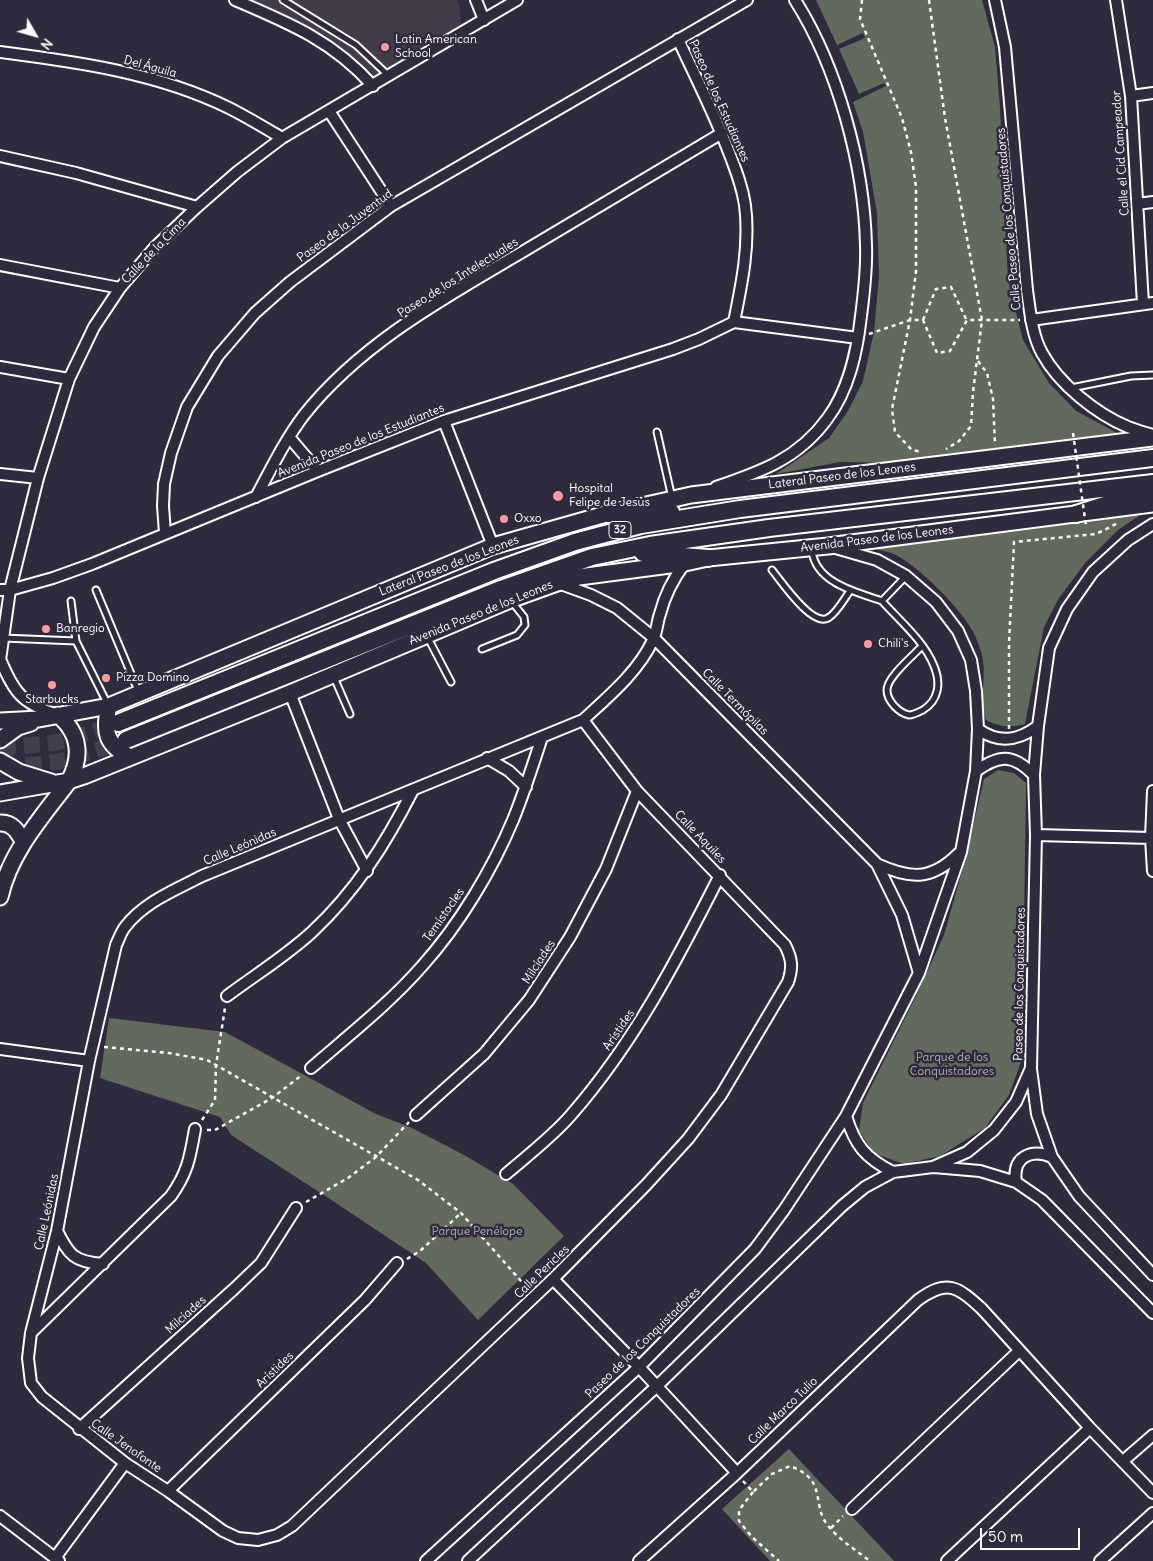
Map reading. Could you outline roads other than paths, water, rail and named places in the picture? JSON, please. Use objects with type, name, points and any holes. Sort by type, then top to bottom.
[{"type":"main road","name":"32","points":[[118,723],[494,571],[575,542],[641,525],[740,509],[1153,458]]},
{"type":"main road","name":"Avenida Paseo de los Leones","points":[[126,740],[501,589],[556,568],[592,557],[650,545],[819,522],[1153,483]]},
{"type":"main road","points":[[1081,520],[1153,489]]},
{"type":"main road","points":[[606,514],[740,509]]},
{"type":"main road","points":[[618,551],[708,558]]},
{"type":"street","points":[[235,0],[314,37],[346,58],[373,86]]},
{"type":"street","points":[[476,0],[484,20]]},
{"type":"street","name":"Calle de la Cima","points":[[58,715],[34,706],[22,698],[14,690],[0,660],[5,590],[68,379],[94,327],[120,288],[155,247],[237,172],[282,138],[517,0]]},
{"type":"street","name":"Paseo de la Juventud","points":[[165,533],[164,484],[171,453],[188,407],[218,356],[256,313],[290,282],[391,206],[747,0]]},
{"type":"street","points":[[691,495],[750,476],[773,466],[811,438],[827,419],[839,399],[847,381],[858,338],[865,286],[866,246],[863,198],[848,122],[828,66],[804,14],[795,0]]},
{"type":"street","name":"Calle Paseo de los Conquistadores","points":[[996,0],[1005,47],[1027,290],[1031,320],[1041,352],[1055,373],[1095,409],[1117,422],[1153,437]]},
{"type":"street","name":"Calle el Cid Campeador","points":[[1116,0],[1131,96],[1137,204],[1148,304]]},
{"type":"street","name":"Paseo de los Estudiantes","points":[[678,39],[722,134],[740,181],[745,205],[744,273],[734,322]]},
{"type":"street","name":"Del Águila","points":[[0,52],[58,60],[138,75],[176,87],[229,108],[282,138]]},
{"type":"street","points":[[1131,96],[1153,94]]},
{"type":"street","points":[[329,111],[391,206]]},
{"type":"street","name":"Paseo de los Intelectuales","points":[[256,497],[289,437],[304,415],[365,354],[453,293],[722,134]]},
{"type":"street","points":[[0,156],[76,172],[197,207]]},
{"type":"street","points":[[1137,204],[1153,202]]},
{"type":"street","points":[[0,266],[120,288]]},
{"type":"street","points":[[1031,320],[1148,304]]},
{"type":"street","points":[[734,322],[858,338]]},
{"type":"street","name":"Avenida Paseo de los Estudiantes","points":[[5,590],[53,578],[92,564],[318,470],[444,421],[673,349],[700,339],[734,322]]},
{"type":"street","points":[[0,367],[68,379]]},
{"type":"street","points":[[444,421],[493,546]]},
{"type":"street","points":[[289,437],[318,470]]},
{"type":"street","name":"Lateral Paseo de los Leones","points":[[0,721],[39,719],[109,706],[493,546],[606,514],[691,495],[1153,437]]},
{"type":"street","points":[[0,474],[38,478]]},
{"type":"street","name":"Avenida Paseo de los Leones","points":[[0,793],[64,782],[130,758],[510,600],[557,583],[601,574],[685,563],[708,558],[1081,520],[1153,504]]},
{"type":"street","name":"Paseo de los Conquistadores","points":[[468,1561],[657,1386],[842,1206],[865,1187],[892,1172],[933,1167],[967,1152],[994,1130],[1016,1102],[1031,1068],[1036,836],[1034,775],[1038,726],[1050,648],[1067,609],[1093,572],[1128,540],[1153,524]]},
{"type":"street","name":"Paseo de los Conquistadores","points":[[426,1561],[639,1367],[755,1249],[784,1210],[846,1116],[919,973],[961,852],[976,771],[978,729],[976,691],[971,660],[958,631],[936,602],[906,576],[877,560],[828,546]]},
{"type":"street","name":"Calle Leónidas","points":[[31,1333],[57,1231],[89,1061],[116,944],[125,928],[141,911],[157,899],[202,876],[583,720],[636,667],[654,638],[670,583],[685,563]]},
{"type":"street","name":"Calle Termópilas","points":[[557,583],[591,595],[617,608],[654,638],[877,864],[902,915],[919,973]]},
{"type":"street","points":[[290,693],[339,819],[367,871]]},
{"type":"street","points":[[109,706],[106,720],[108,738],[113,747],[130,758]]},
{"type":"street","points":[[0,897],[9,870],[23,841],[64,782],[75,771],[77,749],[72,729],[58,715]]},
{"type":"street","points":[[0,740],[18,727],[39,719]]},
{"type":"street","name":"Calle Aquiles","points":[[583,720],[637,791],[785,945],[791,957],[791,972]]},
{"type":"street","points":[[978,729],[992,737],[1009,739],[1024,735],[1038,726]]},
{"type":"street","name":"Temístocles","points":[[311,1068],[392,998],[429,958],[454,925],[477,889],[512,822],[542,738]]},
{"type":"street","points":[[487,758],[509,771],[526,787]]},
{"type":"street","points":[[976,771],[988,762],[1006,758],[1023,764],[1034,775]]},
{"type":"street","points":[[0,761],[19,772],[42,780],[64,782]]},
{"type":"street","points":[[227,996],[312,932],[367,871],[396,823],[413,790]]},
{"type":"street","name":"Milcíades","points":[[416,1115],[484,1054],[529,1000],[570,937],[606,870],[637,791]]},
{"type":"street","points":[[1153,791],[1151,838],[1153,871]]},
{"type":"street","points":[[0,823],[5,823],[17,829],[23,841]]},
{"type":"street","points":[[1036,836],[1151,838]]},
{"type":"street","name":"Calle Termópilas","points":[[877,864],[898,874],[921,875],[943,867],[961,852]]},
{"type":"street","name":"Arístides","points":[[506,1174],[570,1116],[608,1069],[640,1022],[672,969],[720,876]]},
{"type":"street","name":"Calle Pericles","points":[[258,1540],[278,1536],[292,1526],[554,1279],[646,1185],[688,1139],[721,1095],[778,1000],[791,972]]},
{"type":"street","points":[[0,1049],[89,1061]]},
{"type":"street","points":[[1031,1068],[1036,1114],[1052,1157],[1080,1196],[1153,1275]]},
{"type":"street","points":[[846,1116],[851,1134],[862,1150],[876,1163],[892,1172]]},
{"type":"street","points":[[31,1333],[171,1196],[182,1181],[189,1163],[195,1129]]},
{"type":"street","points":[[1016,1182],[1016,1168],[1025,1156],[1032,1152],[1038,1152],[1052,1157]]},
{"type":"street","points":[[933,1167],[980,1171],[1016,1182],[1042,1200],[1153,1313]]},
{"type":"street","name":"Milcíades","points":[[79,1429],[261,1263],[296,1208]]},
{"type":"street","points":[[57,1231],[67,1251],[77,1259],[88,1263],[103,1264]]},
{"type":"street","name":"Arístides","points":[[168,1491],[365,1300],[396,1264]]},
{"type":"street","points":[[554,1279],[657,1386],[737,1473]]},
{"type":"street","name":"Calle Marco Tulio","points":[[639,1561],[737,1473],[918,1300],[931,1290],[938,1287],[948,1287],[971,1298],[1019,1352]]},
{"type":"street","name":"Calle Jenofonte","points":[[31,1333],[28,1358],[31,1383],[42,1397],[79,1429],[125,1464],[168,1491],[223,1531],[238,1538],[258,1540]]},
{"type":"street","points":[[852,1509],[1019,1352],[1153,1493]]},
{"type":"street","points":[[947,1561],[1090,1428]]},
{"type":"street","points":[[1123,1461],[1153,1435]]},
{"type":"street","points":[[0,1516],[57,1560],[125,1464]]},
{"type":"street","points":[[1100,1561],[1153,1513]]},
{"type":"lane","points":[[283,0],[356,45],[390,76]]},
{"type":"lane","points":[[1070,388],[1131,376],[1153,375]]},
{"type":"lane","points":[[657,432],[672,499]]},
{"type":"lane","points":[[812,548],[813,559],[820,571],[850,590],[882,601],[922,646],[930,659],[937,676],[938,693],[926,707],[918,713],[909,715],[900,711],[892,703],[887,689],[889,682],[922,646]]},
{"type":"lane","points":[[772,570],[803,607],[819,620],[827,619],[833,615],[850,590]]},
{"type":"lane","points":[[882,601],[906,576]]},
{"type":"lane","points":[[96,590],[139,693]]},
{"type":"lane","points":[[482,648],[517,635],[525,625],[524,616],[510,600]]},
{"type":"lane","points":[[71,601],[76,641],[109,706]]},
{"type":"lane","points":[[426,635],[451,682]]},
{"type":"lane","points":[[3,638],[76,641]]},
{"type":"lane","points":[[333,675],[350,714]]},
{"type":"tunnel","points":[[0,748],[53,743],[118,723]]},
{"type":"tunnel","points":[[2,768],[56,762],[126,740]]},
{"type":"place","name":"Latin American School","points":[[385,47]]},
{"type":"place","name":"Hospital Felipe de Jesús","points":[[558,496]]},
{"type":"place","name":"Oxxo","points":[[504,519]]},
{"type":"place","name":"Banregio","points":[[46,629]]},
{"type":"place","name":"Chili's","points":[[868,644]]},
{"type":"place","name":"Pizza Domino","points":[[106,678]]},
{"type":"place","name":"Starbucks","points":[[52,685]]},
{"type":"park label","name":"Parque de los Conquistadores","points":[[952,1065]]},
{"type":"park label","name":"Parque Penélope","points":[[477,1232]]}]
